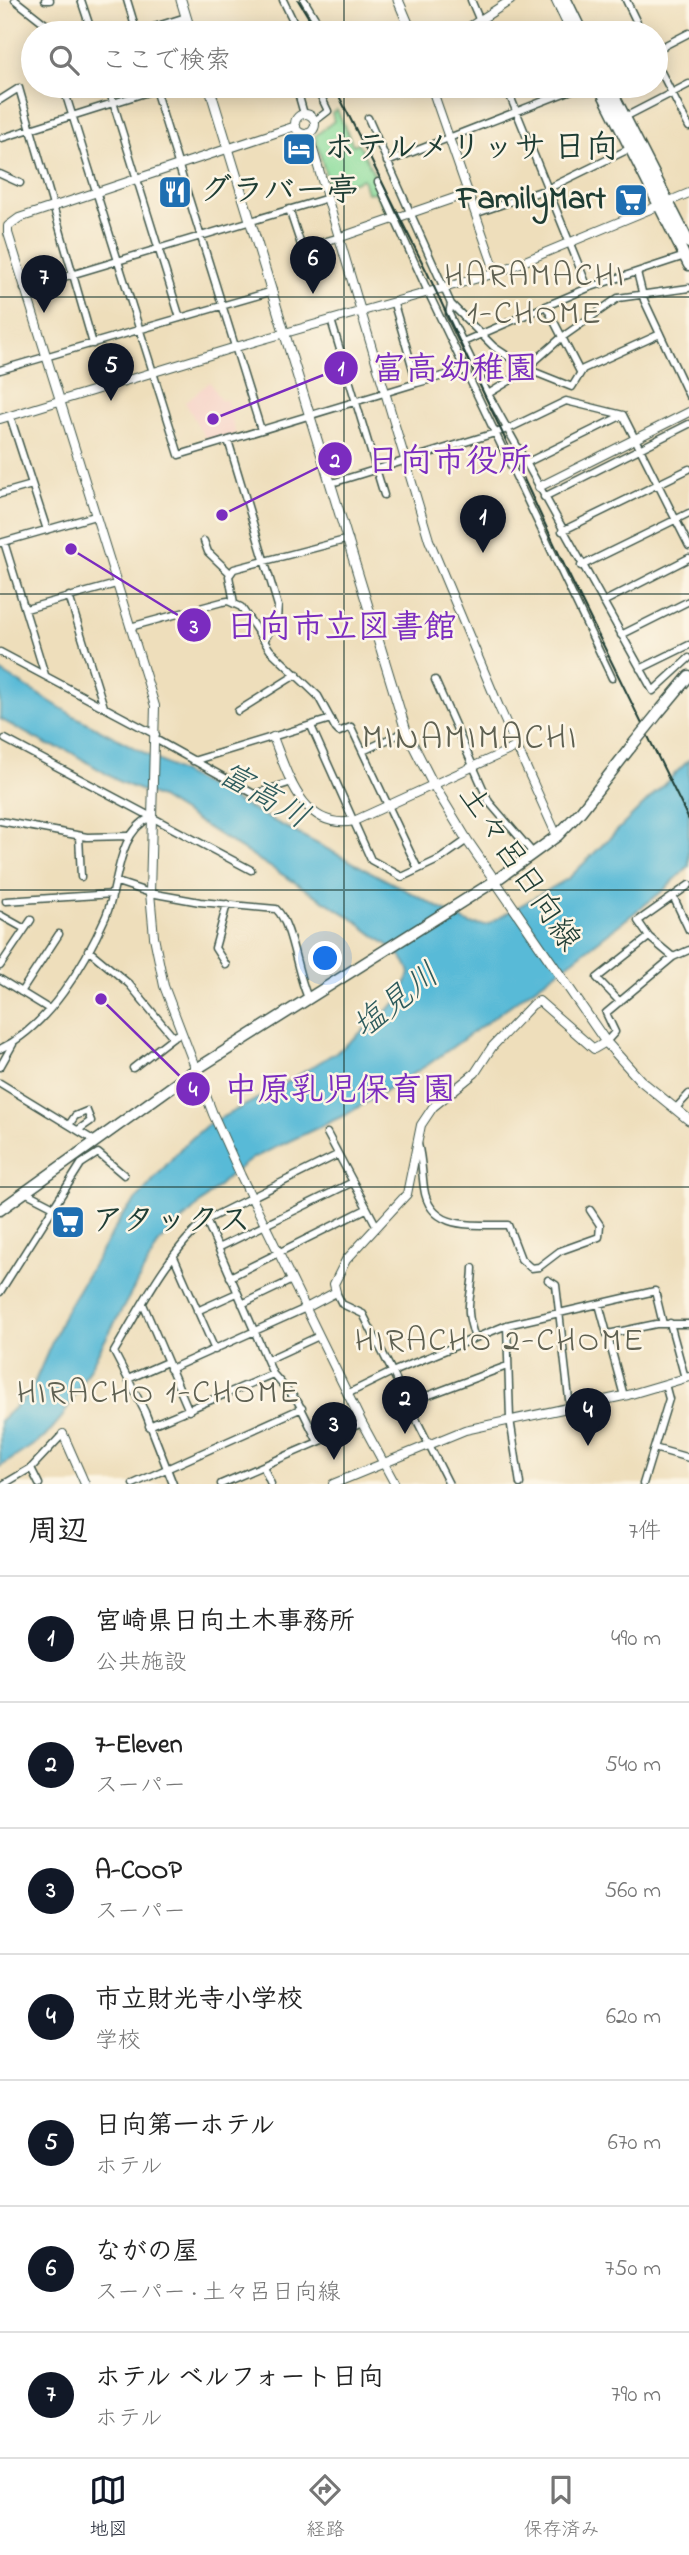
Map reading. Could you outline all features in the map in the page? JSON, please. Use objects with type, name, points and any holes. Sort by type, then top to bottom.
[{"type":"highway","points":[[557,0],[567,21]]},
{"type":"highway","points":[[566,0],[576,21]]},
{"type":"highway","points":[[605,98],[631,148],[689,243]]},
{"type":"highway","points":[[615,98],[687,260]]},
{"type":"highway","points":[[0,1210],[195,1070],[498,885],[533,853],[557,836],[580,811],[689,676]]},
{"type":"main road","points":[[181,0],[187,21]]},
{"type":"main road","points":[[398,0],[407,21]]},
{"type":"main road","name":"土々呂日向線","points":[[214,98],[406,731],[433,785],[467,840],[607,1042],[640,1080],[689,1120]]},
{"type":"street","points":[[15,0],[42,21]]},
{"type":"street","points":[[81,0],[88,21]]},
{"type":"street","points":[[127,0],[133,21]]},
{"type":"street","points":[[284,0],[294,21]]},
{"type":"street","points":[[304,0],[317,21]]},
{"type":"street","points":[[471,0],[480,20],[512,0]]},
{"type":"street","points":[[626,0],[636,21]]},
{"type":"street","points":[[176,21],[186,18]]},
{"type":"street","points":[[668,44],[689,33]]},
{"type":"street","points":[[668,95],[689,84]]},
{"type":"street","points":[[668,85],[689,127]]},
{"type":"street","points":[[0,100],[19,89],[21,97]]},
{"type":"street","points":[[21,98],[93,344]]},
{"type":"street","points":[[67,98],[179,456],[465,370]]},
{"type":"street","points":[[112,98],[180,318]]},
{"type":"street","points":[[2,138],[127,98]]},
{"type":"street","points":[[157,98],[261,430]]},
{"type":"street","points":[[299,98],[304,114],[314,121]]},
{"type":"street","points":[[296,127],[302,133],[313,130],[314,121],[328,110],[322,98]]},
{"type":"street","points":[[435,98],[496,273]]},
{"type":"street","points":[[511,98],[588,288]]},
{"type":"street","points":[[387,162],[550,98]]},
{"type":"street","points":[[625,117],[662,98]]},
{"type":"street","points":[[296,127],[297,118],[304,114]]},
{"type":"street","points":[[368,118],[451,304],[480,334],[527,369],[572,387]]},
{"type":"street","points":[[296,127],[52,206],[19,218],[8,226],[13,256],[155,706],[150,892],[160,969],[177,1035],[241,1176],[347,1394],[395,1484]]},
{"type":"street","points":[[308,133],[429,540],[516,747],[557,836]]},
{"type":"street","points":[[477,213],[547,189],[631,148]]},
{"type":"street","points":[[0,174],[20,183]]},
{"type":"street","points":[[378,182],[612,678]]},
{"type":"street","points":[[289,209],[302,248],[469,193]]},
{"type":"street","points":[[0,419],[286,332],[445,290],[571,244],[665,206],[689,193]]},
{"type":"street","points":[[24,289],[328,198]]},
{"type":"street","points":[[463,342],[588,288],[687,260]]},
{"type":"street","points":[[637,272],[642,295],[689,396]]},
{"type":"street","points":[[488,394],[527,369],[561,338],[618,298],[689,288]]},
{"type":"street","points":[[0,370],[273,291]]},
{"type":"street","points":[[394,304],[418,383]]},
{"type":"street","points":[[451,304],[449,314],[488,394],[581,566],[653,691],[689,658]]},
{"type":"street","points":[[546,306],[580,372]]},
{"type":"street","points":[[331,320],[384,495]]},
{"type":"street","points":[[566,401],[580,372],[660,334]]},
{"type":"street","points":[[332,483],[508,429],[566,401],[623,415]]},
{"type":"street","points":[[525,494],[689,412]]},
{"type":"street","points":[[623,415],[689,546]]},
{"type":"street","points":[[526,463],[623,415]]},
{"type":"street","points":[[10,416],[47,530]]},
{"type":"street","points":[[544,497],[689,424]]},
{"type":"street","points":[[228,440],[266,561],[278,613],[264,641]]},
{"type":"street","points":[[562,531],[689,469]]},
{"type":"street","points":[[0,494],[32,485]]},
{"type":"street","points":[[581,566],[689,513]]},
{"type":"street","points":[[45,675],[26,609],[2,543],[95,516]]},
{"type":"street","points":[[230,572],[349,539]]},
{"type":"street","points":[[204,541],[208,552],[230,572],[234,603],[273,653],[318,696],[340,732],[351,727],[418,869]]},
{"type":"street","points":[[603,602],[689,558]]},
{"type":"street","points":[[26,609],[116,583]]},
{"type":"street","points":[[69,596],[104,708]]},
{"type":"street","points":[[621,635],[689,601]]},
{"type":"street","points":[[130,627],[222,602],[234,603]]},
{"type":"street","points":[[640,669],[689,645]]},
{"type":"street","points":[[0,652],[254,794],[292,782]]},
{"type":"street","points":[[238,711],[298,674]]},
{"type":"street","points":[[435,680],[489,802],[533,853]]},
{"type":"street","points":[[193,761],[331,719]]},
{"type":"street","points":[[311,726],[371,860],[402,877],[440,859],[467,840]]},
{"type":"street","points":[[363,751],[406,731]]},
{"type":"street","points":[[273,737],[292,782],[309,810],[335,823],[354,821],[516,747]]},
{"type":"street","points":[[5,739],[251,870]]},
{"type":"street","points":[[0,1067],[13,1043],[49,1009],[88,950],[113,894],[128,836],[140,822],[151,815]]},
{"type":"street","points":[[0,821],[79,836],[128,836]]},
{"type":"street","points":[[79,836],[80,877]]},
{"type":"street","points":[[117,882],[150,892],[227,904],[270,906],[284,916],[296,970],[309,1000]]},
{"type":"street","points":[[673,957],[649,937],[638,921],[689,885]]},
{"type":"street","points":[[6,901],[113,894]]},
{"type":"street","points":[[673,896],[689,930]]},
{"type":"street","points":[[226,965],[215,948],[227,904]]},
{"type":"street","points":[[0,915],[25,929]]},
{"type":"street","points":[[0,966],[31,920]]},
{"type":"street","points":[[21,992],[59,934]]},
{"type":"street","points":[[620,1002],[597,978],[649,937]]},
{"type":"street","points":[[88,950],[129,984],[177,1035]]},
{"type":"street","points":[[449,1484],[363,1314],[342,1304],[336,1292],[338,1274],[376,1225],[407,1194],[421,1125],[433,1107],[475,1073],[492,1047],[520,1016],[539,1001],[594,1049],[607,1042],[615,1032],[606,1013],[673,957],[689,950]]},
{"type":"street","points":[[0,979],[49,1009]]},
{"type":"street","points":[[133,1068],[177,1035]]},
{"type":"street","points":[[0,1049],[13,1043]]},
{"type":"street","points":[[0,1083],[95,1141]]},
{"type":"street","points":[[675,1109],[689,1094]]},
{"type":"street","points":[[69,1125],[75,1116],[87,1111],[91,1121],[78,1130]]},
{"type":"street","points":[[327,1133],[351,1183],[376,1225]]},
{"type":"street","points":[[417,1139],[426,1201],[434,1214],[440,1219],[458,1224],[508,1225],[521,1259],[531,1268],[539,1267],[560,1251],[595,1241],[600,1233],[600,1225],[590,1210]]},
{"type":"street","points":[[0,1292],[81,1164],[98,1153],[124,1175]]},
{"type":"street","points":[[173,1484],[114,1352],[173,1257],[206,1220],[337,1155]]},
{"type":"street","points":[[218,1248],[351,1183]]},
{"type":"street","points":[[25,1192],[54,1207]]},
{"type":"street","points":[[230,1277],[366,1209]]},
{"type":"street","points":[[206,1220],[273,1374],[302,1409],[318,1442]]},
{"type":"street","points":[[173,1257],[215,1350]]},
{"type":"street","points":[[473,1268],[472,1287],[466,1308],[475,1338]]},
{"type":"street","points":[[242,1304],[292,1280]]},
{"type":"street","points":[[548,1280],[555,1285],[570,1408]]},
{"type":"street","points":[[337,1483],[426,1443],[510,1419],[624,1396],[687,1378],[655,1291],[507,1325],[392,1371],[347,1394]]},
{"type":"street","points":[[128,1379],[215,1350],[336,1292]]},
{"type":"street","points":[[197,1311],[237,1293]]},
{"type":"street","points":[[143,1304],[189,1411]]},
{"type":"street","points":[[599,1304],[624,1396]]},
{"type":"street","points":[[608,1334],[667,1324],[689,1324]]},
{"type":"street","points":[[507,1325],[510,1419],[520,1484]]},
{"type":"street","points":[[267,1360],[319,1336]]},
{"type":"street","points":[[408,1403],[507,1366]]},
{"type":"street","points":[[149,1426],[273,1374]]},
{"type":"street","points":[[643,1484],[668,1399],[665,1384]]},
{"type":"street","points":[[134,1484],[302,1409]]},
{"type":"street","points":[[221,1484],[362,1423]]},
{"type":"street","points":[[4,1484],[32,1468],[63,1434],[85,1484]]},
{"type":"street","points":[[654,1448],[689,1458]]},
{"type":"street","points":[[263,1465],[271,1484]]},
{"type":"street","points":[[32,1468],[38,1484]]},
{"type":"shaded area","points":[[210,382],[220,400],[227,400],[236,435],[208,443],[185,402]]},
{"type":"green space","points":[[337,110],[353,145],[358,143],[376,178],[389,213],[387,215],[375,192],[367,193],[363,179],[330,190],[315,136],[334,121],[332,113]]},
{"type":"water","name":"塩見川","points":[[0,671],[74,716],[470,924],[486,925],[569,878],[689,760],[689,866],[664,890],[573,960],[429,1064],[347,1114],[253,1158],[229,1176],[159,1243],[63,1416],[45,1437],[0,1467],[0,1421],[30,1393],[65,1312],[122,1216],[182,1147],[207,1125],[276,1089],[341,1049],[397,1002],[410,974],[407,965],[396,951],[358,922],[160,798],[120,782],[67,750],[48,745],[0,719]]},
{"type":"railway","points":[[298,0],[311,21]]},
{"type":"railway","points":[[340,98],[427,272],[566,569],[689,820]]},
{"type":"place","name":"ホテルメリッサ 日向","points":[[299,149]]},
{"type":"place","name":"グラバー亭","points":[[175,192]]},
{"type":"place","name":"FamilyMart","points":[[631,200]]},
{"type":"place","name":"ながの屋","points":[[313,294]]},
{"type":"place","name":"ホテル ベルフォート日向","points":[[44,313]]},
{"type":"place","name":"日向第一ホテル","points":[[111,401]]},
{"type":"place","name":"富高幼稚園","points":[[213,419]]},
{"type":"place","name":"日向市役所","points":[[222,515]]},
{"type":"place","name":"日向市立図書館","points":[[71,549]]},
{"type":"place","name":"宮崎県日向土木事務所","points":[[483,553]]},
{"type":"place","name":"中原乳児保育園","points":[[101,999]]},
{"type":"place","name":"アタックス","points":[[68,1222]]},
{"type":"place","name":"7-Eleven","points":[[405,1434]]},
{"type":"place","name":"市立財光寺小学校","points":[[588,1446]]},
{"type":"place","name":"A-COOP","points":[[334,1460]]},
{"type":"district","name":"HARAMACHI 1-CHOME","points":[[535,296]]},
{"type":"district","name":"MINAMIMACHI","points":[[470,739]]},
{"type":"district","name":"HIRACHO 2-CHOME","points":[[500,1342]]},
{"type":"district","name":"HIRACHO 1-CHOME","points":[[159,1394]]},
{"type":"water label","name":"富高川","points":[[263,797]]}]
